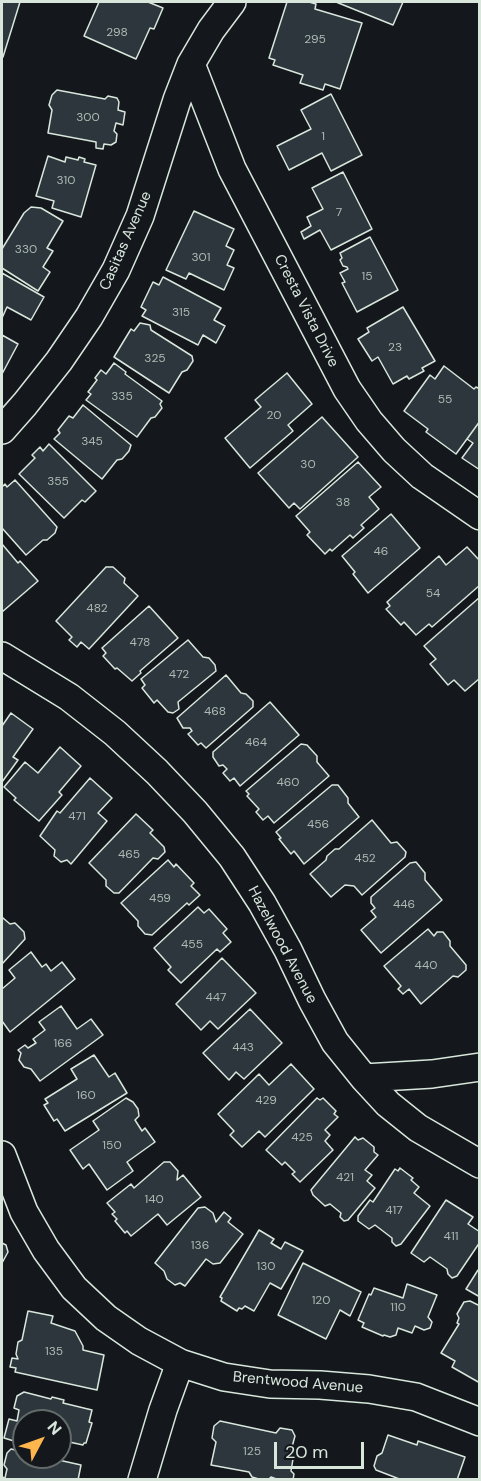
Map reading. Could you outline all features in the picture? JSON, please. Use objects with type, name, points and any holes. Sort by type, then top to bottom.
[{"type":"street","name":"Casitas Avenue","points":[[2,430],[59,361],[89,317],[116,270],[140,216],[177,100],[191,64],[211,30],[232,2]]},
{"type":"street","name":"Cresta Vista Drive","points":[[191,64],[232,169],[346,389],[394,450],[422,476],[480,516]]},
{"type":"street","name":"Hazelwood Avenue","points":[[2,656],[69,697],[115,733],[195,812],[232,857],[262,903],[336,1042],[364,1078],[388,1104],[418,1128],[480,1164]]},
{"type":"street","points":[[364,1078],[432,1074],[480,1067]]},
{"type":"street","name":"Brentwood Avenue","points":[[2,1155],[24,1212],[46,1250],[74,1288],[106,1318],[139,1341],[180,1364],[224,1377],[270,1384],[330,1386],[416,1397],[480,1422]]},
{"type":"street","points":[[142,1479],[180,1364]]},
{"type":"building","points":[[2,2],[20,2],[3,57],[2,57]]},
{"type":"building","points":[[99,2],[148,2],[163,8],[154,29],[150,28],[136,59],[84,36]]},
{"type":"building","points":[[287,2],[309,2],[316,4],[315,9],[362,23],[340,89],[325,84],[323,90],[300,83],[303,75],[273,65],[275,60],[269,58]]},
{"type":"building","points":[[336,2],[403,2],[393,25]]},
{"type":"building","points":[[57,90],[105,99],[108,96],[117,98],[118,110],[125,112],[123,125],[116,123],[114,131],[117,134],[116,142],[111,145],[104,144],[103,149],[96,148],[96,142],[48,133],[52,110],[49,105],[52,95]]},
{"type":"building","points":[[331,94],[362,155],[331,171],[322,153],[289,170],[277,146],[311,129],[301,110]]},
{"type":"building","points":[[48,156],[65,162],[66,157],[78,160],[79,157],[85,159],[84,162],[96,165],[81,217],[52,208],[54,201],[36,196]]},
{"type":"building","points":[[343,172],[372,229],[331,250],[320,230],[304,239],[301,232],[311,226],[307,217],[323,209],[312,188]]},
{"type":"building","points":[[31,207],[41,208],[63,221],[47,248],[53,251],[43,267],[50,272],[38,291],[2,268],[2,249],[24,213]]},
{"type":"building","points":[[194,211],[234,229],[226,246],[234,250],[227,265],[234,268],[224,290],[189,273],[186,279],[166,270]]},
{"type":"building","points":[[370,237],[398,290],[357,312],[342,283],[345,282],[340,273],[348,269],[340,260],[342,258],[340,253]]},
{"type":"building","points":[[2,273],[44,297],[31,320],[7,307],[2,318]]},
{"type":"building","points":[[163,277],[221,308],[214,320],[225,326],[216,343],[203,335],[198,345],[142,316],[146,310],[141,307],[153,282],[159,285]]},
{"type":"building","points":[[403,307],[435,361],[422,368],[424,371],[409,379],[407,376],[393,384],[378,357],[372,361],[358,339],[369,332],[367,328]]},
{"type":"building","points":[[140,323],[150,325],[151,330],[192,356],[193,361],[187,370],[182,372],[169,393],[114,357],[131,329],[134,331]]},
{"type":"building","points":[[2,335],[18,344],[2,374]]},
{"type":"building","points":[[114,363],[162,401],[160,404],[162,408],[155,417],[151,418],[137,437],[86,400],[101,370],[106,374]]},
{"type":"building","points":[[444,366],[474,389],[476,387],[480,389],[480,421],[456,454],[426,432],[428,429],[404,411],[430,375],[435,379]]},
{"type":"building","points":[[287,373],[312,404],[288,425],[293,431],[250,468],[225,438],[261,407],[255,400]]},
{"type":"building","points":[[83,405],[131,445],[129,451],[122,459],[117,460],[102,479],[54,439],[69,416],[73,418]]},
{"type":"building","points":[[322,417],[358,457],[300,509],[294,503],[289,508],[258,473]]},
{"type":"building","points":[[480,421],[480,470],[462,458],[473,443],[467,439]]},
{"type":"building","points":[[49,444],[96,491],[85,502],[82,500],[64,518],[19,474],[35,458],[32,455],[40,447],[43,451]]},
{"type":"building","points":[[358,462],[381,487],[369,497],[379,509],[361,525],[364,528],[353,538],[350,535],[332,551],[330,549],[325,554],[307,535],[310,532],[296,516]]},
{"type":"building","points":[[15,480],[57,527],[55,533],[26,555],[2,528],[2,487],[5,484],[7,487]]},
{"type":"building","points":[[391,514],[420,548],[368,593],[342,556]]},
{"type":"building","points":[[2,544],[38,581],[2,612]]},
{"type":"building","points":[[467,547],[480,561],[480,585],[432,627],[429,624],[416,635],[404,622],[401,625],[386,609],[390,606],[387,602],[439,556],[446,565]]},
{"type":"building","points":[[106,567],[113,567],[125,578],[124,583],[138,596],[89,649],[81,642],[77,647],[69,640],[72,637],[56,621]]},
{"type":"building","points":[[480,597],[480,678],[465,691],[454,680],[448,685],[430,664],[436,659],[424,646]]},
{"type":"building","points":[[149,606],[178,638],[140,671],[141,673],[132,681],[117,668],[115,669],[103,656],[106,653],[102,648]]},
{"type":"building","points":[[188,640],[203,657],[209,658],[215,665],[216,671],[178,702],[179,709],[173,713],[168,712],[157,700],[154,703],[142,688],[145,685],[141,679]]},
{"type":"building","points":[[226,675],[241,693],[246,694],[253,701],[253,707],[206,748],[201,743],[198,745],[188,734],[192,731],[190,728],[183,728],[177,718]]},
{"type":"building","points":[[270,702],[299,735],[240,786],[234,778],[230,781],[223,773],[227,769],[223,765],[219,766],[213,757],[213,752]]},
{"type":"building","points":[[11,713],[33,729],[13,757],[18,760],[2,782],[2,726]]},
{"type":"building","points":[[301,744],[307,745],[317,756],[317,762],[329,776],[274,823],[268,816],[263,820],[256,812],[259,809],[247,796],[249,794],[246,791]]},
{"type":"building","points":[[60,747],[81,766],[59,792],[62,795],[39,821],[14,800],[16,798],[4,787],[25,762],[38,773]]},
{"type":"building","points":[[90,778],[112,798],[98,813],[107,821],[71,864],[67,860],[61,862],[54,856],[55,850],[40,836],[57,811],[60,813]]},
{"type":"building","points":[[332,785],[338,785],[359,817],[304,864],[294,851],[291,854],[276,832]]},
{"type":"building","points":[[136,814],[153,830],[150,833],[164,847],[165,852],[158,859],[153,858],[119,893],[114,893],[106,886],[106,880],[89,863]]},
{"type":"building","points":[[372,820],[391,843],[397,842],[406,852],[405,857],[362,895],[354,886],[345,885],[331,897],[310,874],[335,849],[339,849]]},
{"type":"building","points":[[168,860],[174,867],[176,864],[194,883],[191,886],[200,895],[189,905],[187,903],[152,935],[145,934],[138,926],[138,921],[121,903]]},
{"type":"building","points":[[416,862],[425,873],[425,880],[442,900],[381,953],[361,930],[376,917],[371,911],[375,908],[371,903],[371,897],[410,863]]},
{"type":"building","points":[[198,907],[204,913],[209,909],[227,929],[223,933],[231,942],[220,952],[217,949],[181,983],[168,970],[171,967],[154,948]]},
{"type":"building","points":[[3,918],[10,924],[15,923],[24,932],[25,939],[2,964],[2,920]]},
{"type":"building","points":[[428,929],[434,936],[437,932],[443,932],[450,941],[450,946],[466,965],[466,970],[458,977],[453,976],[421,1004],[409,989],[403,994],[398,989],[401,986],[384,966]]},
{"type":"building","points":[[31,952],[42,967],[46,964],[51,971],[62,962],[75,979],[10,1032],[2,1021],[2,989],[15,978],[9,970]]},
{"type":"building","points":[[222,958],[256,993],[218,1029],[210,1021],[201,1030],[176,1004]]},
{"type":"building","points":[[61,1006],[77,1029],[91,1019],[103,1035],[40,1081],[31,1069],[24,1067],[19,1060],[21,1053],[18,1050],[25,1045],[28,1048],[36,1043],[33,1039],[45,1030],[39,1022]]},
{"type":"building","points":[[250,1009],[282,1043],[244,1079],[236,1072],[229,1080],[203,1053]]},
{"type":"building","points":[[94,1055],[109,1077],[115,1073],[127,1093],[65,1131],[57,1119],[54,1121],[44,1105],[48,1103],[45,1099],[77,1079],[71,1069]]},
{"type":"building","points":[[291,1064],[314,1089],[265,1137],[259,1131],[242,1147],[230,1135],[234,1131],[218,1114],[259,1074],[269,1085]]},
{"type":"building","points":[[126,1098],[138,1109],[139,1116],[135,1120],[142,1131],[145,1128],[155,1142],[127,1162],[133,1171],[107,1190],[89,1164],[83,1169],[70,1150],[99,1130],[93,1121]]},
{"type":"building","points":[[317,1098],[320,1100],[323,1098],[336,1111],[334,1114],[338,1117],[325,1130],[330,1135],[325,1141],[333,1150],[300,1182],[292,1174],[295,1172],[285,1162],[282,1165],[266,1150]]},
{"type":"building","points":[[355,1137],[358,1140],[363,1138],[374,1147],[374,1152],[378,1155],[365,1170],[372,1175],[367,1181],[375,1188],[348,1220],[344,1221],[340,1217],[341,1213],[330,1204],[325,1206],[311,1190]]},
{"type":"building","points":[[164,1162],[170,1162],[178,1171],[177,1180],[183,1175],[201,1197],[167,1225],[158,1214],[131,1236],[127,1231],[125,1233],[115,1221],[117,1219],[112,1214],[115,1212],[107,1203],[131,1184],[134,1188]]},
{"type":"building","points":[[400,1168],[413,1178],[411,1180],[419,1187],[414,1193],[430,1206],[401,1244],[396,1246],[392,1238],[375,1225],[369,1229],[358,1221],[358,1216],[370,1200],[373,1202],[395,1169],[398,1171]]},
{"type":"building","points":[[446,1200],[473,1217],[468,1224],[480,1232],[480,1242],[457,1276],[452,1278],[447,1269],[430,1257],[424,1262],[411,1253]]},
{"type":"building","points":[[205,1207],[213,1213],[216,1222],[224,1212],[231,1218],[228,1222],[243,1234],[220,1263],[213,1264],[206,1259],[185,1286],[180,1283],[175,1285],[167,1279],[164,1271],[155,1263],[198,1208]]},
{"type":"building","points":[[259,1230],[274,1239],[271,1243],[281,1249],[285,1242],[303,1251],[281,1289],[270,1283],[254,1311],[245,1306],[237,1311],[221,1301],[220,1297]]},
{"type":"building","points":[[2,1243],[6,1245],[8,1252],[2,1263]]},
{"type":"building","points":[[303,1263],[361,1292],[350,1316],[340,1310],[326,1339],[278,1315]]},
{"type":"building","points":[[478,1270],[480,1271],[480,1297],[466,1289]]},
{"type":"building","points":[[407,1284],[437,1295],[428,1317],[432,1322],[430,1328],[424,1330],[415,1326],[412,1333],[398,1328],[396,1335],[390,1337],[362,1327],[364,1323],[358,1320],[374,1288],[403,1298]]},
{"type":"building","points":[[470,1301],[480,1306],[480,1383],[452,1367],[455,1361],[441,1353],[459,1324],[457,1314],[464,1302]]},
{"type":"building","points":[[28,1311],[53,1316],[51,1323],[75,1331],[83,1350],[104,1355],[97,1390],[15,1372],[16,1368],[10,1367],[12,1358],[18,1359],[16,1354],[18,1342],[22,1340]]},
{"type":"building","points":[[24,1392],[51,1399],[52,1397],[64,1400],[63,1403],[92,1410],[89,1422],[92,1423],[86,1443],[83,1445],[72,1443],[72,1409],[16,1409],[14,1408],[17,1396]]},
{"type":"building","points":[[9,1419],[12,1420],[12,1440],[4,1438]]},
{"type":"building","points":[[220,1421],[276,1433],[280,1428],[292,1430],[295,1436],[289,1458],[293,1459],[291,1471],[294,1474],[293,1480],[279,1480],[271,1477],[268,1480],[262,1480],[252,1477],[249,1472],[211,1465],[216,1442],[212,1438],[214,1426]]},
{"type":"building","points":[[388,1435],[417,1445],[418,1441],[465,1457],[457,1480],[402,1480],[376,1470],[374,1466],[377,1456],[382,1453]]},
{"type":"building","points":[[12,1449],[12,1469],[72,1469],[72,1463],[81,1465],[78,1480],[2,1480],[2,1477],[5,1478],[7,1469],[4,1465],[7,1453]]}]
